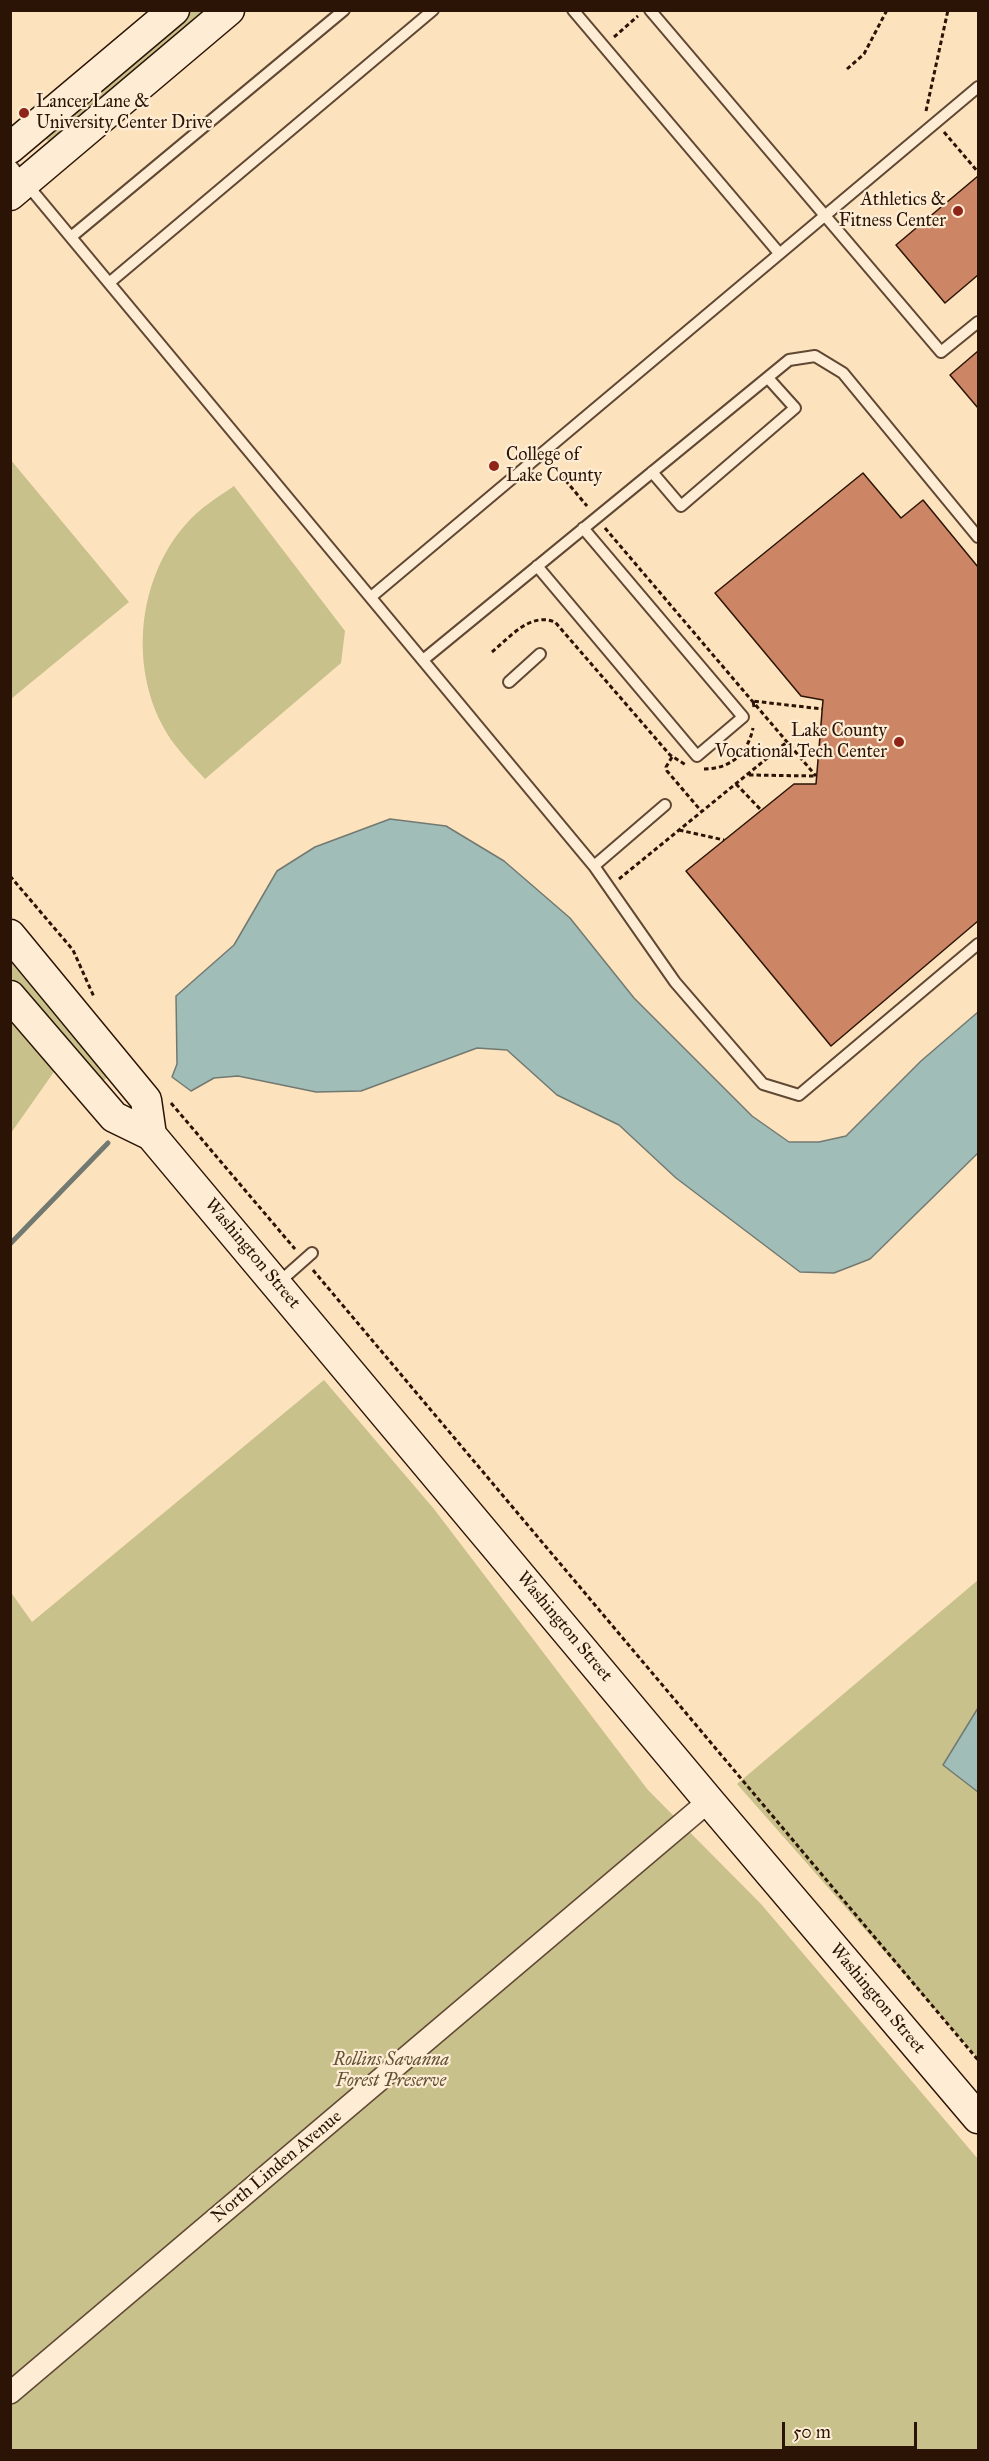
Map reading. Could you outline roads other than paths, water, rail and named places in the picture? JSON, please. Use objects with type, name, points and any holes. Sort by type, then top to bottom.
[{"type":"main road","points":[[10,148],[174,10]]},
{"type":"main road","points":[[16,180],[229,10]]},
{"type":"main road","points":[[10,935],[146,1100],[151,1135]]},
{"type":"main road","name":"Washington Street","points":[[10,996],[114,1117],[151,1135],[978,2118]]},
{"type":"street","name":"North Linden Avenue","points":[[10,2393],[709,1801]]},
{"type":"lane","points":[[71,237],[344,10]]},
{"type":"lane","points":[[109,283],[434,10]]},
{"type":"lane","points":[[573,10],[779,253]]},
{"type":"lane","points":[[650,10],[940,352],[978,322]]},
{"type":"lane","points":[[371,597],[978,87]]},
{"type":"lane","points":[[16,180],[71,237],[594,866],[675,982],[763,1084],[799,1095],[978,944]]},
{"type":"lane","points":[[423,660],[789,360],[815,356],[843,373],[978,537]]},
{"type":"lane","points":[[652,472],[681,506],[795,408],[768,378]]},
{"type":"lane","points":[[537,566],[697,756],[743,717],[584,528]]},
{"type":"lane","points":[[509,682],[540,654]]},
{"type":"lane","points":[[594,866],[665,806]]},
{"type":"lane","points":[[277,1284],[308,1257]]},
{"type":"water","points":[[390,819],[446,826],[504,861],[570,918],[634,998],[752,1116],[789,1142],[819,1142],[846,1136],[921,1061],[978,1012],[978,1153],[870,1259],[834,1273],[800,1272],[676,1178],[619,1125],[557,1095],[507,1050],[477,1048],[361,1091],[316,1092],[238,1076],[214,1078],[191,1091],[172,1077],[177,1064],[176,996],[234,945],[277,871],[315,847]]},
{"type":"water","points":[[978,1708],[978,1792],[943,1765]]},
{"type":"waterway","points":[[10,1244],[108,1143]]},
{"type":"place","name":"Lancer Lane & University Center Drive","points":[[24,113]]},
{"type":"place","name":"Athletics & Fitness Center","points":[[958,211]]},
{"type":"place","name":"College of Lake County","points":[[494,466]]},
{"type":"place","name":"Lake County Vocational Tech Center","points":[[899,742]]},
{"type":"park label","name":"Rollins Savanna Forest Preserve","points":[[391,2071]]}]
